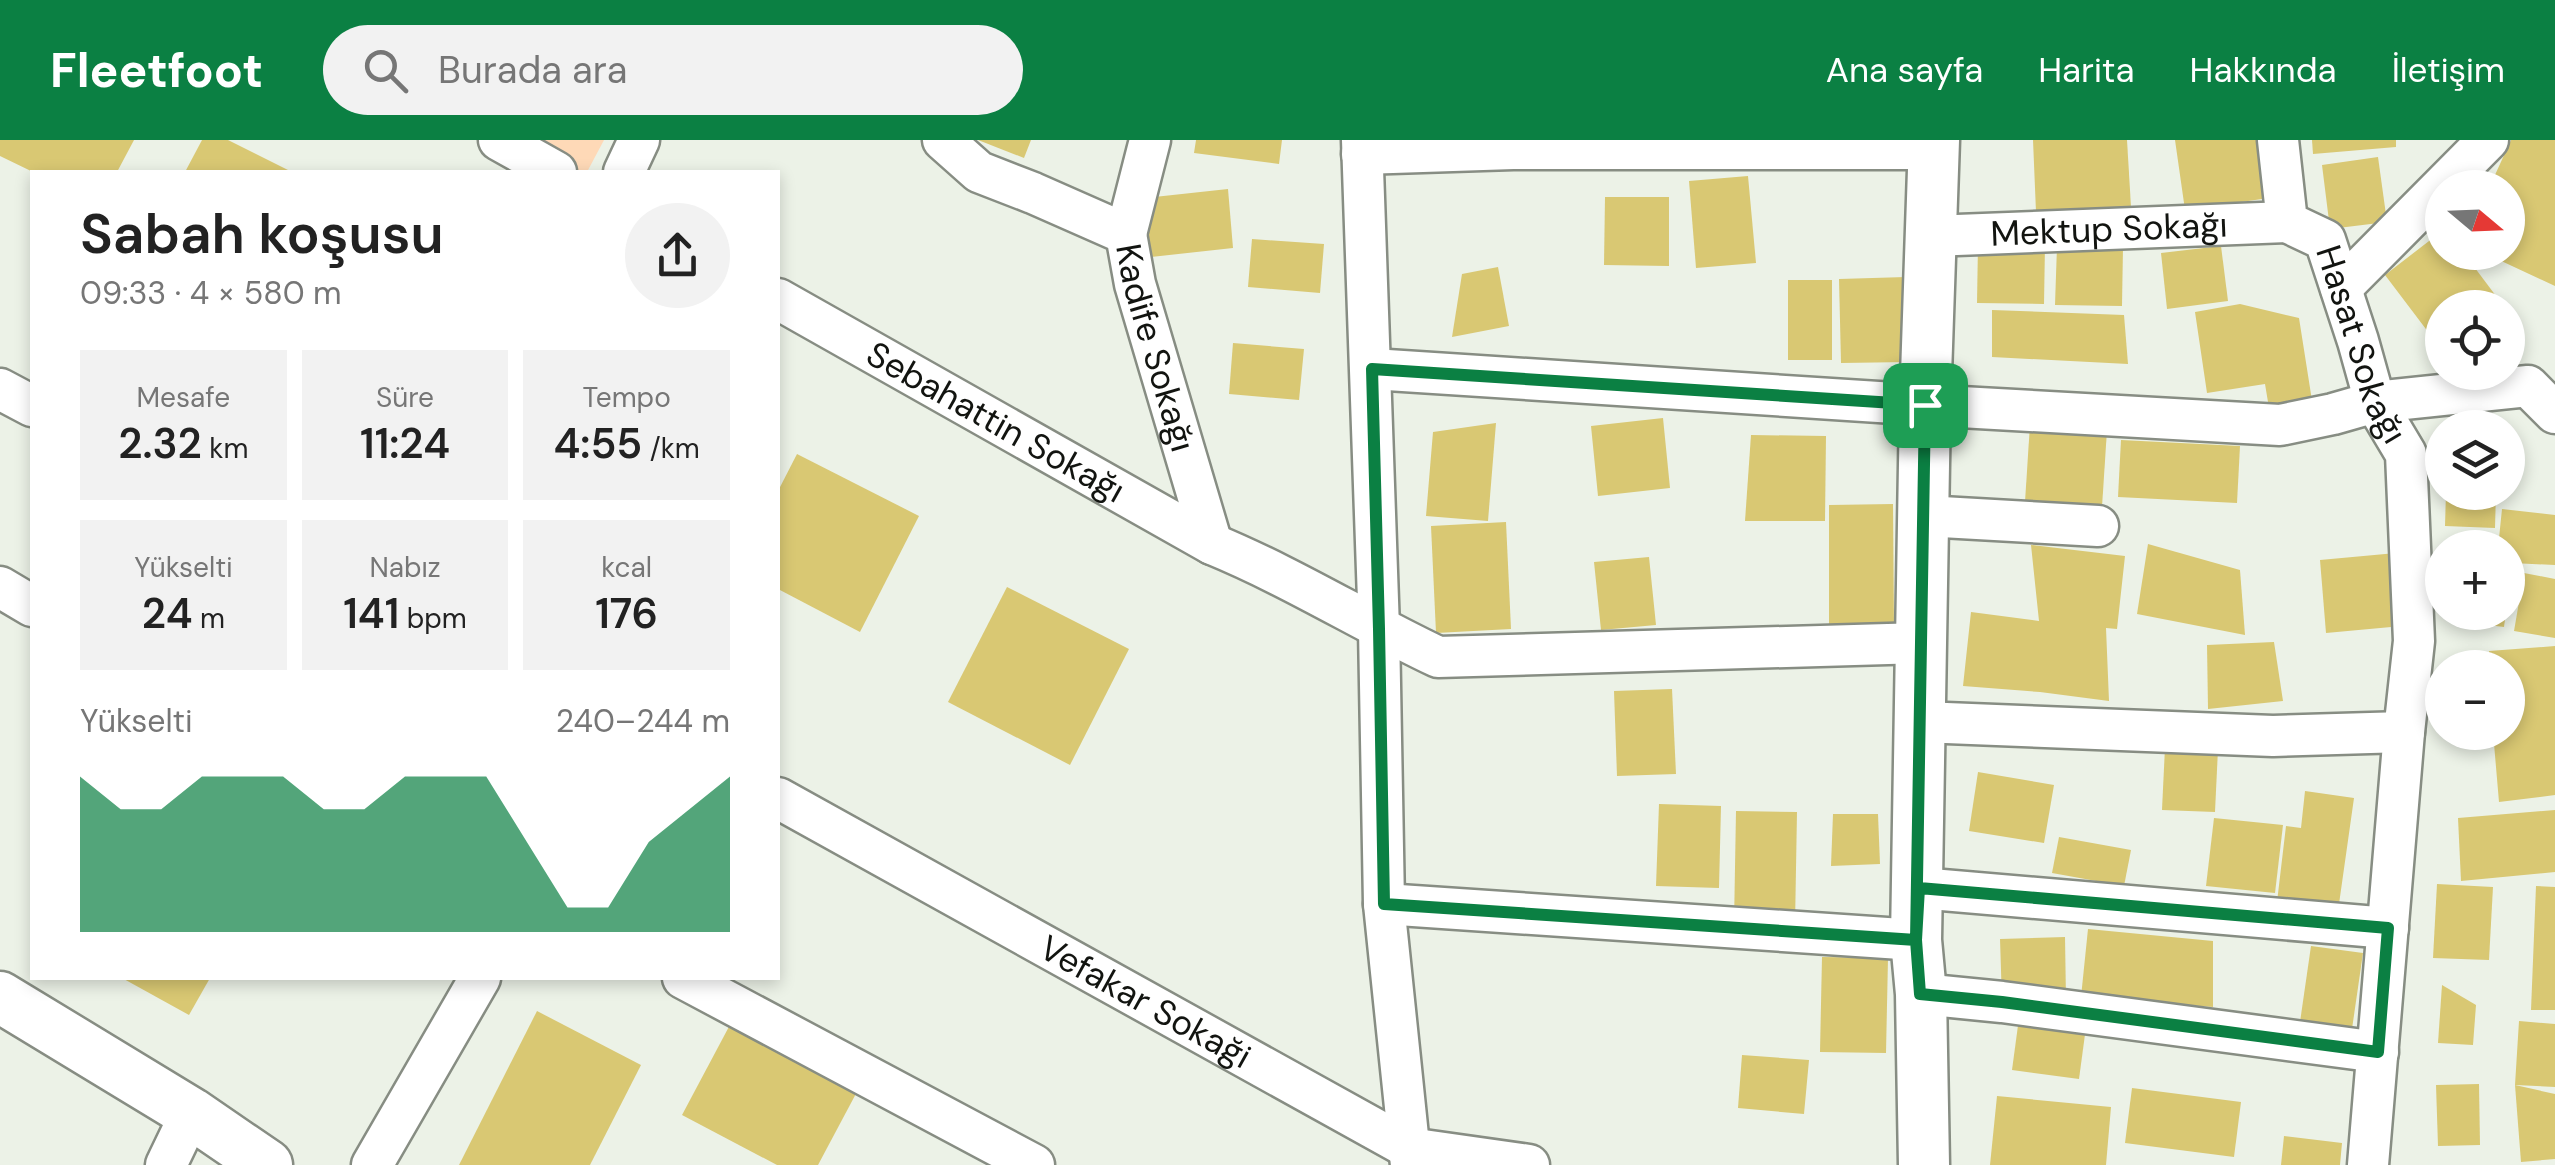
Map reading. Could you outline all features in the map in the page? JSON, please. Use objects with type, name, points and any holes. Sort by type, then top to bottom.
[{"type":"street","points":[[499,140],[552,170]]},
{"type":"street","points":[[625,170],[639,140]]},
{"type":"street","name":"Kadife Sokağı","points":[[943,140],[979,172],[1126,234],[1135,284],[1212,544]]},
{"type":"street","points":[[1126,234],[1150,140]]},
{"type":"street","name":"Hasat Sokağı","points":[[2278,140],[2287,222],[2325,240],[2375,402],[2406,454],[2414,641],[2368,1165]]},
{"type":"street","points":[[2341,288],[2488,140]]},
{"type":"street","points":[[1410,1156],[1384,904],[1372,369],[1362,147],[1514,150],[1934,144],[1925,405],[1916,940],[1924,1165]]},
{"type":"street","name":"Mektup Sokağı","points":[[1931,236],[2287,222]]},
{"type":"street","name":"Sebahattin Sokağı","points":[[780,299],[1212,544],[1258,563],[1438,657],[1922,643]]},
{"type":"street","points":[[1372,369],[2280,425],[2375,402],[2528,386],[2555,413]]},
{"type":"street","points":[[0,389],[30,405]]},
{"type":"street","points":[[1924,516],[2098,526]]},
{"type":"street","points":[[0,587],[30,605]]},
{"type":"street","points":[[1921,722],[2274,736],[2404,732]]},
{"type":"street","name":"Vefakar Sokaği","points":[[780,799],[1410,1156],[1528,1165]]},
{"type":"street","points":[[1919,888],[2388,928]]},
{"type":"street","points":[[1384,904],[1916,940]]},
{"type":"street","points":[[372,1165],[479,980]]},
{"type":"street","points":[[686,980],[1034,1165]]},
{"type":"street","points":[[1920,994],[2378,1052]]},
{"type":"street","points":[[1,1001],[191,1113],[268,1165]]},
{"type":"street","points":[[166,1165],[191,1113]]},
{"type":"shaded area","points":[[523,140],[604,140],[588,170],[576,170]]},
{"type":"building","points":[[0,140],[134,140],[118,170],[30,171],[0,156]]},
{"type":"building","points":[[202,140],[228,140],[288,170],[186,170]]},
{"type":"building","points":[[978,140],[1031,140],[1024,158]]},
{"type":"building","points":[[1196,140],[1282,140],[1279,164],[1194,153]]},
{"type":"building","points":[[2033,140],[2127,140],[2131,207],[2036,212]]},
{"type":"building","points":[[2175,140],[2260,140],[2269,198],[2185,210]]},
{"type":"building","points":[[2312,140],[2396,140],[2396,147],[2313,154]]},
{"type":"building","points":[[2511,140],[2555,140],[2555,286],[2521,270],[2525,270],[2525,170],[2497,170]]},
{"type":"building","points":[[2378,157],[2387,222],[2330,229],[2322,165]]},
{"type":"building","points":[[1748,176],[1756,263],[1696,268],[1689,181]]},
{"type":"building","points":[[1228,189],[1233,248],[1151,257],[1145,198]]},
{"type":"building","points":[[1605,197],[1669,197],[1669,266],[1604,265]]},
{"type":"building","points":[[1252,239],[1324,244],[1320,293],[1248,287]]},
{"type":"building","points":[[1978,244],[2045,245],[2044,304],[1977,303]]},
{"type":"building","points":[[2425,244],[2425,270],[2476,270],[2492,290],[2425,290],[2425,328],[2385,275]]},
{"type":"building","points":[[2057,246],[2123,247],[2122,306],[2055,305]]},
{"type":"building","points":[[2221,246],[2228,301],[2167,309],[2161,253]]},
{"type":"building","points":[[1498,267],[1509,326],[1452,337],[1462,274]]},
{"type":"building","points":[[1906,277],[1909,362],[1841,363],[1839,279]]},
{"type":"building","points":[[1788,280],[1832,280],[1832,360],[1788,360]]},
{"type":"building","points":[[2240,304],[2299,318],[2313,407],[2270,414],[2265,384],[2207,393],[2195,312]]},
{"type":"building","points":[[1992,310],[2124,315],[2128,364],[1992,357]]},
{"type":"building","points":[[1233,343],[1304,349],[1299,400],[1229,394]]},
{"type":"building","points":[[1663,418],[1670,488],[1598,496],[1591,426]]},
{"type":"building","points":[[1496,423],[1488,521],[1426,516],[1433,432]]},
{"type":"building","points":[[2030,424],[2107,430],[2102,507],[2025,502]]},
{"type":"building","points":[[1751,435],[1826,436],[1825,521],[1745,521]]},
{"type":"building","points":[[2121,440],[2240,446],[2237,503],[2118,497]]},
{"type":"building","points":[[797,454],[919,516],[860,632],[780,590],[780,487]]},
{"type":"building","points":[[1893,504],[1894,628],[1829,629],[1829,505]]},
{"type":"building","points":[[2445,510],[2496,510],[2495,528],[2445,526]]},
{"type":"building","points":[[2502,510],[2555,515],[2555,565],[2525,564],[2525,530],[2500,530]]},
{"type":"building","points":[[1506,522],[1511,629],[1436,633],[1431,526]]},
{"type":"building","points":[[2148,544],[2240,570],[2245,635],[2137,614]]},
{"type":"building","points":[[2031,545],[2125,556],[2117,629],[2106,628],[2109,701],[1963,686],[1971,612],[2039,621]]},
{"type":"building","points":[[2396,553],[2402,626],[2326,633],[2320,560]]},
{"type":"building","points":[[1649,557],[1656,625],[1601,630],[1594,562]]},
{"type":"building","points":[[2525,573],[2555,579],[2555,638],[2514,631],[2525,630]]},
{"type":"building","points":[[1007,587],[1129,649],[1070,765],[948,702]]},
{"type":"building","points":[[2274,642],[2283,701],[2208,709],[2207,645]]},
{"type":"building","points":[[2555,646],[2555,795],[2499,802],[2495,750],[2525,750],[2525,650],[2502,650]]},
{"type":"building","points":[[1672,689],[1676,774],[1617,776],[1614,691]]},
{"type":"building","points":[[2165,747],[2218,749],[2215,812],[2162,810]]},
{"type":"building","points":[[1978,772],[2054,785],[2044,843],[1969,831]]},
{"type":"building","points":[[2305,791],[2354,798],[2338,911],[2277,902],[2286,826],[2301,828]]},
{"type":"building","points":[[1659,804],[1721,806],[1719,888],[1656,886]]},
{"type":"building","points":[[2555,810],[2555,872],[2461,881],[2458,818]]},
{"type":"building","points":[[1736,811],[1797,812],[1795,925],[1734,924]]},
{"type":"building","points":[[1833,814],[1878,814],[1880,864],[1831,866]]},
{"type":"building","points":[[2214,818],[2283,825],[2275,893],[2206,886]]},
{"type":"building","points":[[2059,837],[2131,850],[2124,886],[2052,873]]},
{"type":"building","points":[[2437,884],[2493,887],[2489,960],[2433,958]]},
{"type":"building","points":[[2536,886],[2555,887],[2555,1010],[2531,1010]]},
{"type":"building","points":[[2088,929],[2213,941],[2213,1007],[2081,997]]},
{"type":"building","points":[[2065,937],[2066,1001],[2002,1002],[2000,939]]},
{"type":"building","points":[[2311,946],[2363,953],[2352,1029],[2300,1022]]},
{"type":"building","points":[[1822,957],[1888,958],[1886,1053],[1820,1052]]},
{"type":"building","points":[[126,980],[209,980],[189,1015]]},
{"type":"building","points":[[2442,985],[2476,1005],[2473,1045],[2438,1043]]},
{"type":"building","points":[[537,1011],[641,1065],[590,1165],[459,1165]]},
{"type":"building","points":[[2019,1018],[2086,1027],[2079,1079],[2012,1070]]},
{"type":"building","points":[[732,1021],[859,1088],[818,1165],[777,1165],[682,1115]]},
{"type":"building","points":[[2519,1021],[2555,1024],[2555,1087],[2515,1085]]},
{"type":"building","points":[[1742,1055],[1809,1060],[1804,1114],[1738,1108]]},
{"type":"building","points":[[2479,1084],[2480,1145],[2438,1146],[2436,1085]]},
{"type":"building","points":[[2515,1085],[2555,1094],[2555,1159],[2521,1162]]},
{"type":"building","points":[[2132,1088],[2241,1102],[2234,1157],[2125,1143]]},
{"type":"building","points":[[1997,1096],[2111,1107],[2106,1165],[1990,1165]]},
{"type":"building","points":[[2284,1136],[2342,1143],[2340,1165],[2281,1165]]},
{"type":"route","points":[[1925,405],[1372,369],[1384,904],[1916,940],[1919,888],[2388,928],[2378,1052],[1920,994],[1916,940],[1925,405]]}]
